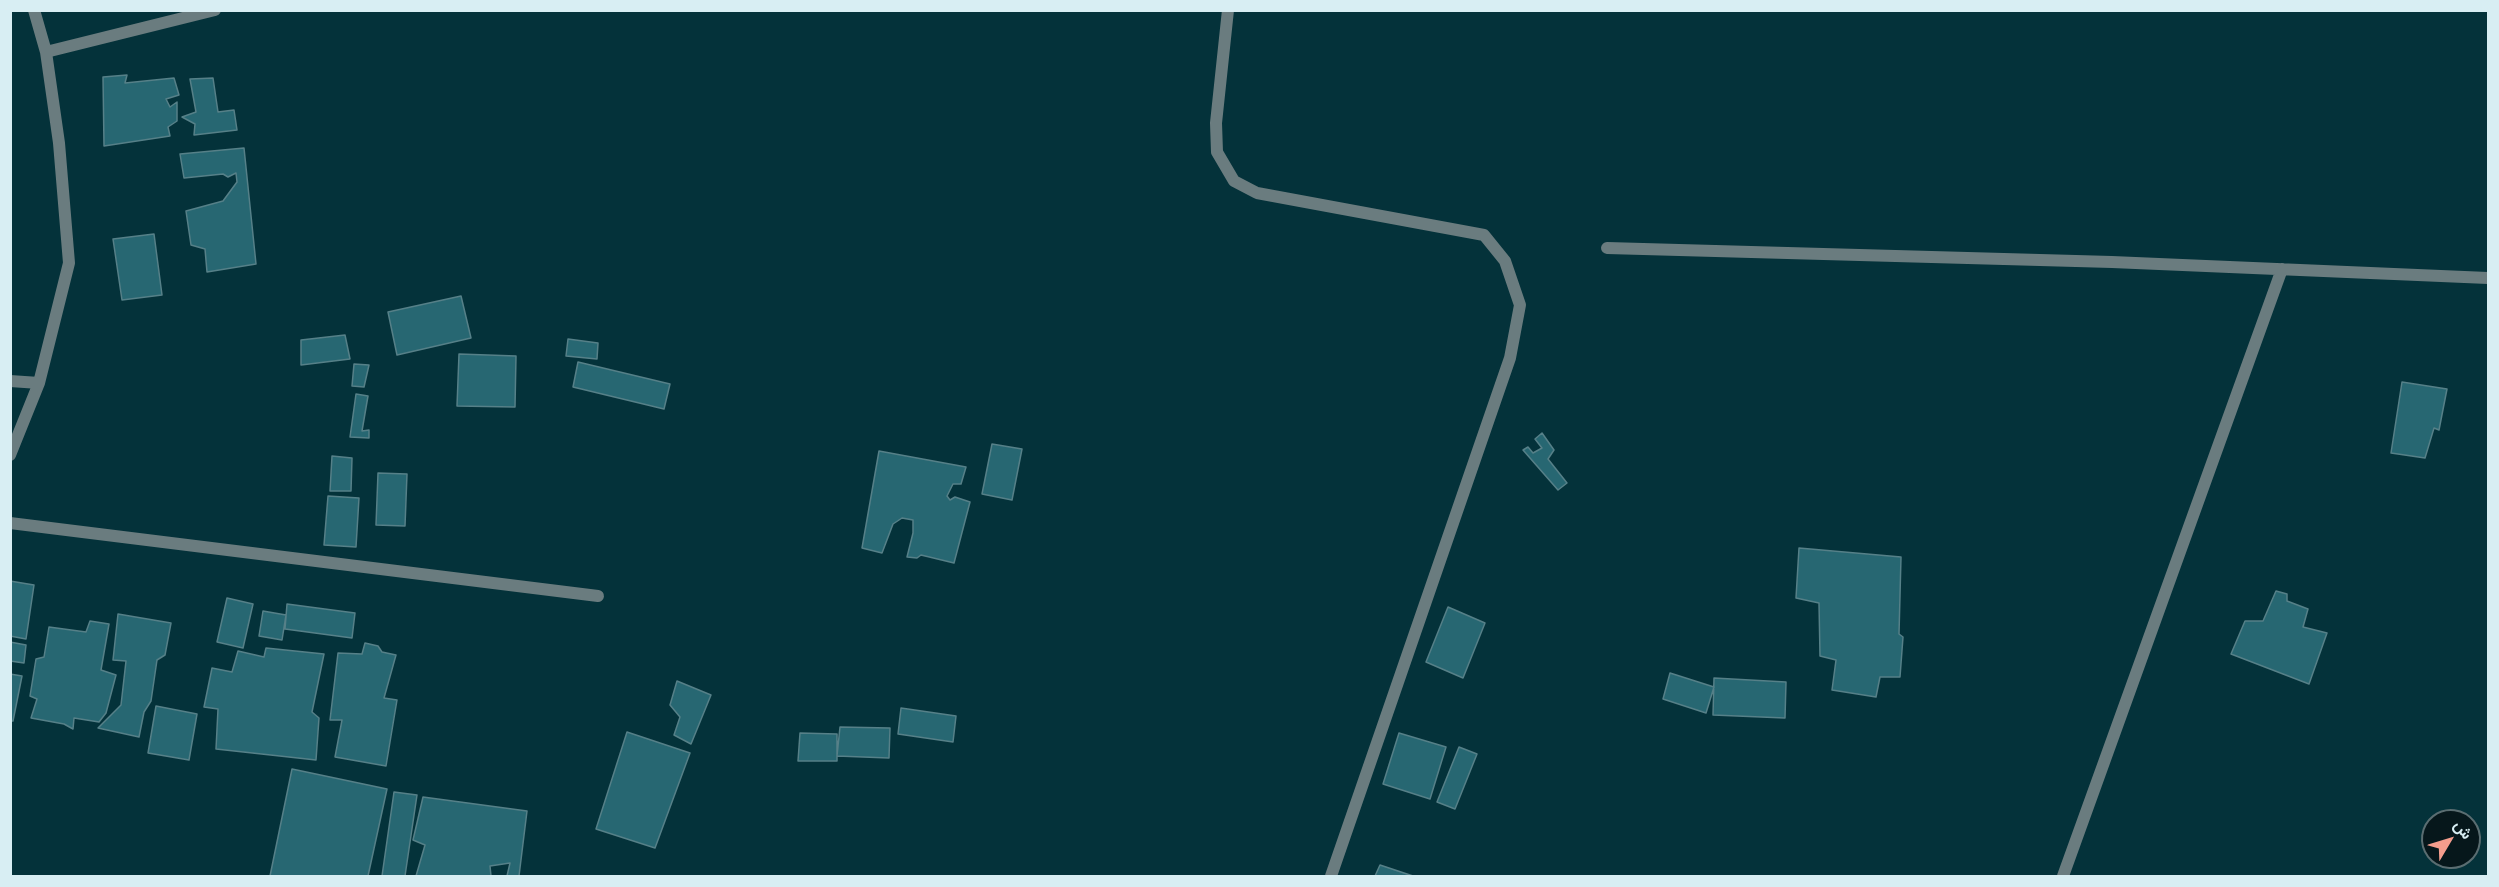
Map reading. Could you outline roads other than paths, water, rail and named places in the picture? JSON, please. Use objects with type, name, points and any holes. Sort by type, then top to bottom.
[{"type":"street","points":[[10,455],[39,383],[69,263],[59,143],[46,52],[34,10]]},
{"type":"street","points":[[46,52],[215,10]]},
{"type":"street","points":[[1228,10],[1216,123],[1217,152],[1234,181],[1257,193],[1484,235],[1505,261],[1520,305],[1510,358],[1331,876]]},
{"type":"street","points":[[1607,248],[2282,269],[2488,279]]},
{"type":"street","points":[[2063,876],[2282,269]]},
{"type":"street","points":[[10,381],[39,383]]},
{"type":"street","points":[[10,522],[598,596]]}]
